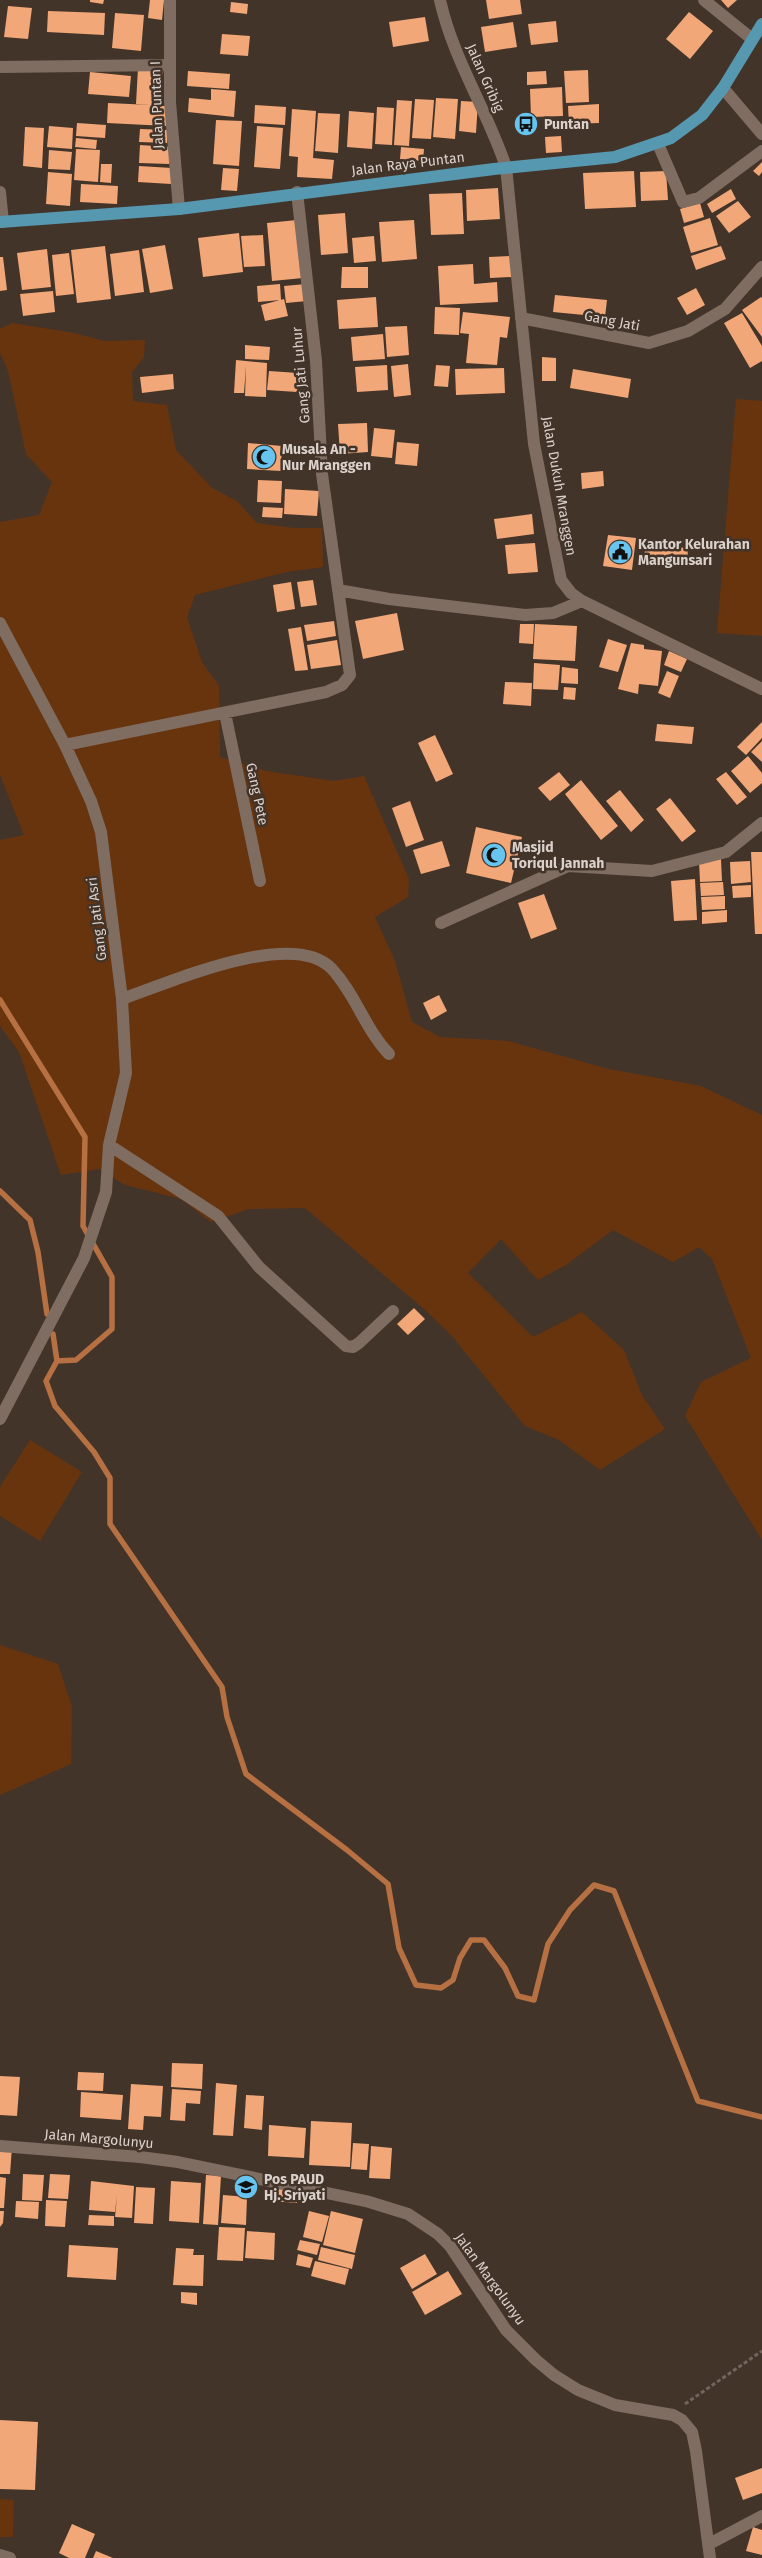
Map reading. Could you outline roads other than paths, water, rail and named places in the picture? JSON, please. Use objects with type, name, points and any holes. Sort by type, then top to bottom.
[{"type":"main road","name":"Jalan Raya Puntan","points":[[2,222],[104,216],[506,167],[615,157],[658,144],[686,129],[702,115],[723,88],[762,24]]},
{"type":"street","name":"Jalan Puntan I","points":[[170,0],[170,102],[179,208]]},
{"type":"street","name":"Jalan Gribig","points":[[440,0],[444,19],[459,60],[490,124],[506,167]]},
{"type":"street","points":[[704,0],[752,39]]},
{"type":"street","points":[[0,67],[170,65]]},
{"type":"street","points":[[723,88],[762,134]]},
{"type":"street","points":[[658,144],[683,202],[699,198],[762,151]]},
{"type":"street","name":"Jalan Dukuh Mranggen","points":[[506,167],[534,444],[562,580],[571,592],[582,601],[762,689]]},
{"type":"street","points":[[0,192],[2,222]]},
{"type":"street","name":"Gang Jati Luhur","points":[[225,713],[326,692],[342,685],[350,675],[322,474],[316,361],[298,192]]},
{"type":"street","name":"Gang Jati","points":[[521,318],[650,343],[688,331],[725,310],[762,267]]},
{"type":"street","points":[[338,590],[389,599],[525,615],[553,613],[582,601]]},
{"type":"street","name":"Gang Jati Asri","points":[[0,623],[92,800],[101,832],[122,999],[126,1073],[109,1145],[106,1192],[84,1258],[0,1420]]},
{"type":"street","points":[[65,745],[225,713]]},
{"type":"street","name":"Gang Pete","points":[[225,713],[260,881]]},
{"type":"street","points":[[441,923],[568,866],[652,870],[726,852],[762,823]]},
{"type":"street","points":[[122,999],[241,959],[284,954],[304,954],[320,959],[331,969],[350,992],[377,1042],[389,1054]]},
{"type":"street","points":[[109,1145],[218,1216],[258,1267],[338,1342],[353,1347],[393,1311]]},
{"type":"street","name":"Jalan Margolunyu","points":[[0,2146],[140,2157],[178,2162],[264,2178],[394,2208],[425,2223],[450,2246],[506,2330],[536,2360],[578,2390],[615,2405],[673,2415],[692,2432],[708,2544]]},
{"type":"street","points":[[710,2558],[708,2544],[762,2516]]},
{"type":"street","points":[[0,2555],[10,2558]]},
{"type":"waterway","points":[[0,1000],[85,1137],[83,1226],[112,1277],[112,1329],[76,1360],[57,1361],[46,1381],[55,1406],[94,1452],[110,1478],[110,1524],[222,1687],[227,1717],[246,1774],[347,1850],[388,1884],[399,1948],[416,1985],[441,1988],[453,1980],[460,1958],[471,1940],[484,1940],[505,1968],[518,1996],[534,2000],[548,1944],[570,1910],[594,1885],[614,1891],[698,2101],[762,2117]]},
{"type":"waterway","points":[[0,1191],[30,1220],[38,1252],[47,1314]]},
{"type":"waterway","points":[[53,1334],[57,1361]]},
{"type":"place","name":"Puntan","points":[[526,124]]},
{"type":"place","name":"Musala An - Nur Mranggen","points":[[264,457]]},
{"type":"place","name":"Kantor Kelurahan Mangunsari","points":[[620,552]]},
{"type":"place","name":"Masjid Toriqul Jannah","points":[[494,855]]},
{"type":"place","name":"Pos PAUD Hj. Sriyati","points":[[246,2187]]}]
